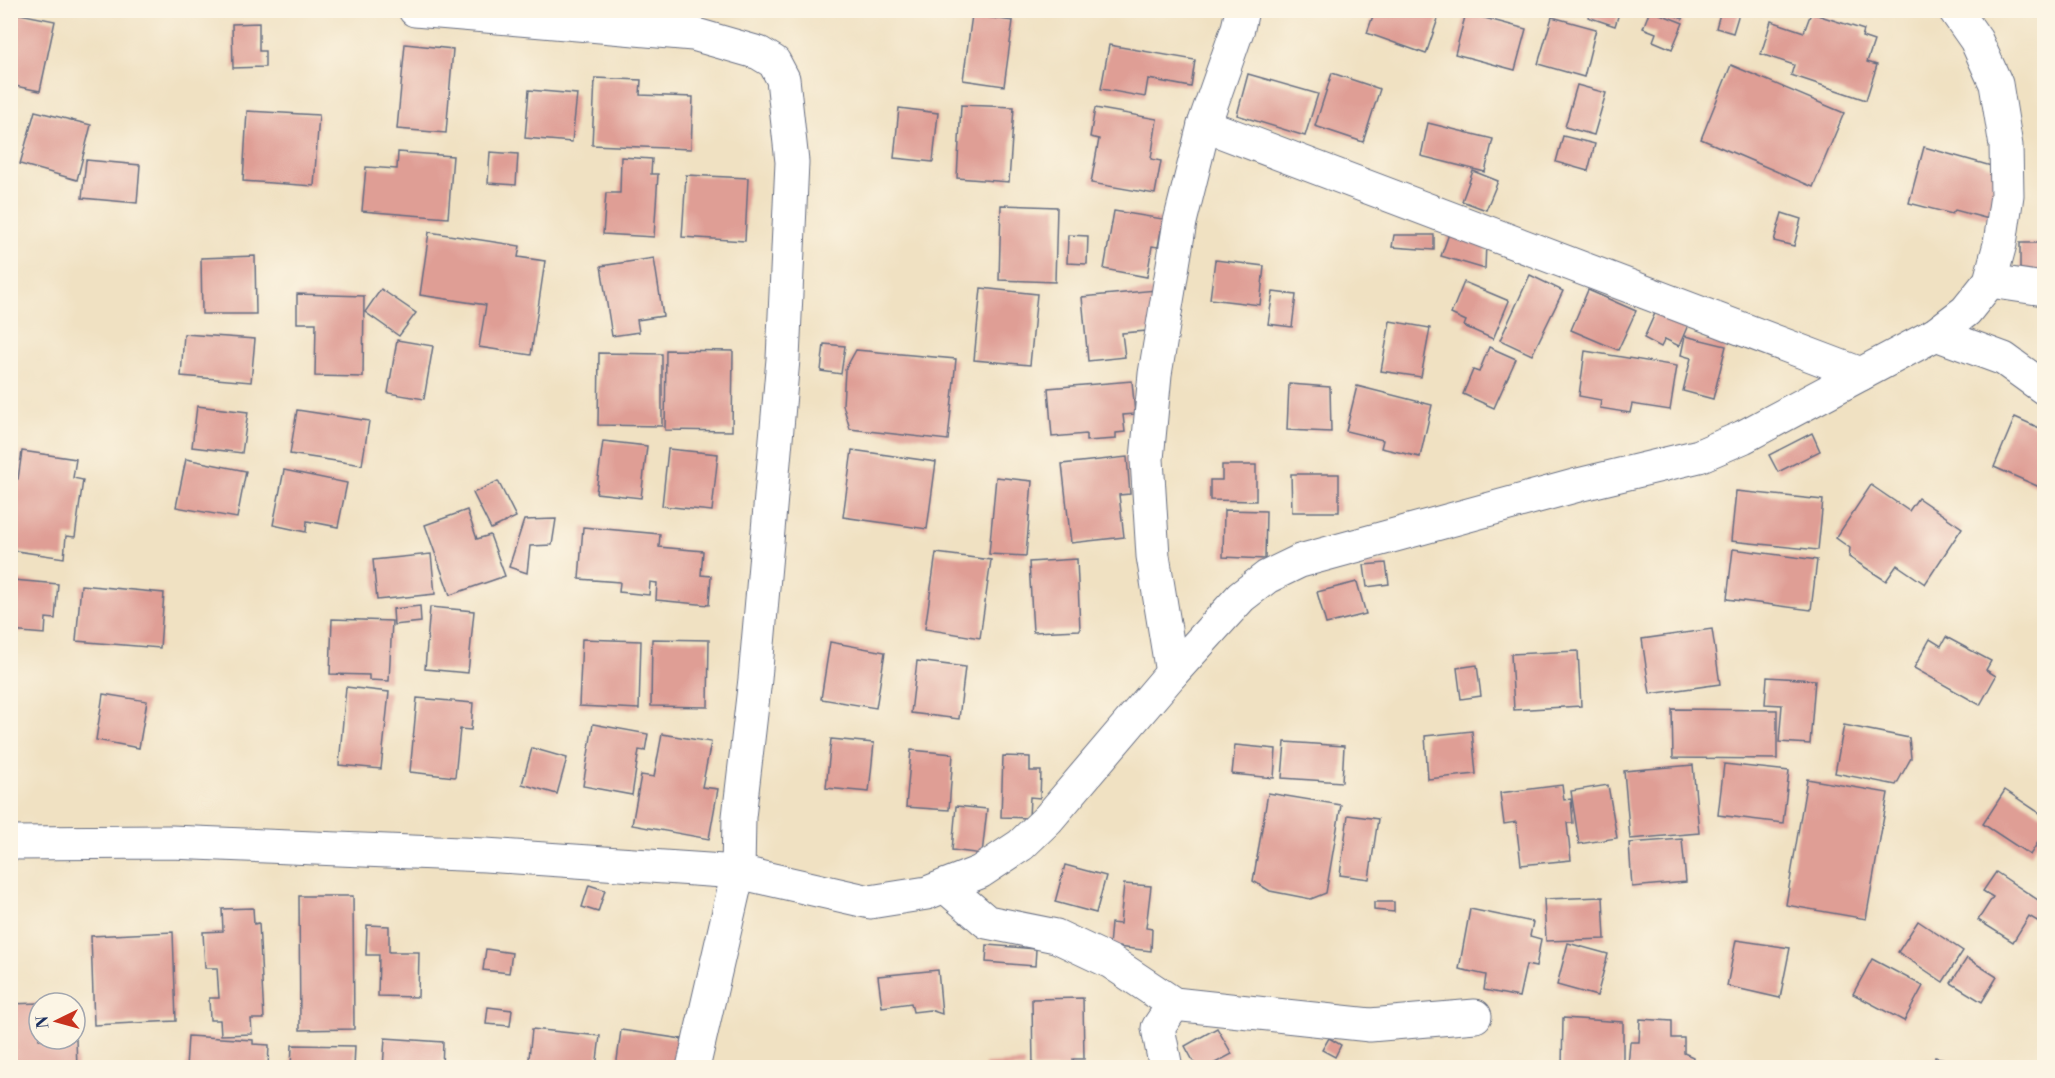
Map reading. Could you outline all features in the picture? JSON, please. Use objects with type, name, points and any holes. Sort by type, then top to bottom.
[{"type":"street","points":[[415,10],[693,34],[759,53],[774,62],[783,79],[792,162],[783,359],[739,817],[738,872],[693,1068]]},
{"type":"street","points":[[1172,673],[1153,556],[1147,459],[1155,374],[1180,222],[1204,125],[1242,10]]},
{"type":"street","points":[[10,843],[171,842],[485,855],[738,872],[870,902],[927,893],[980,872],[1028,838],[1048,819],[1172,673],[1241,597],[1267,577],[1300,561],[1578,485],[1699,456],[1743,437],[1936,334],[1966,311],[1990,281],[2000,244],[2007,195],[2006,146],[1996,84],[1976,40],[1954,10]]},
{"type":"street","points":[[1204,125],[1861,374]]},
{"type":"street","points":[[1990,281],[2044,289]]},
{"type":"street","points":[[1936,334],[2004,359],[2044,388]]},
{"type":"street","points":[[945,886],[987,922],[1056,936],[1111,963],[1174,1004],[1370,1025],[1475,1016]]},
{"type":"street","points":[[1166,1068],[1158,1028],[1174,1004]]},
{"type":"building","points":[[1375,10],[1441,10],[1426,54],[1367,33]]},
{"type":"building","points":[[1590,10],[1620,10],[1615,26],[1588,17]]},
{"type":"building","points":[[1650,10],[1683,23],[1672,49],[1653,41],[1656,33],[1643,28]]},
{"type":"building","points":[[1662,10],[1687,10],[1683,19]]},
{"type":"building","points":[[1721,10],[1740,10],[1733,33],[1716,28]]},
{"type":"building","points":[[10,12],[55,21],[40,91],[10,85]]},
{"type":"building","points":[[1466,13],[1526,29],[1515,70],[1455,54]]},
{"type":"building","points":[[1811,13],[1864,30],[1862,37],[1874,41],[1867,62],[1877,65],[1866,100],[1791,75],[1794,65],[1761,54],[1771,21],[1804,32]]},
{"type":"building","points":[[972,15],[1013,21],[1004,86],[963,80]]},
{"type":"building","points":[[1552,17],[1596,29],[1584,77],[1538,64]]},
{"type":"building","points":[[259,23],[259,51],[265,51],[265,67],[233,68],[232,24]]},
{"type":"building","points":[[405,44],[453,49],[446,133],[397,129]]},
{"type":"building","points":[[1109,45],[1195,60],[1191,87],[1148,79],[1145,97],[1101,89]]},
{"type":"building","points":[[1731,65],[1844,113],[1813,187],[1701,139]]},
{"type":"building","points":[[1332,73],[1380,89],[1363,142],[1315,126]]},
{"type":"building","points":[[1248,74],[1318,94],[1305,136],[1237,115]]},
{"type":"building","points":[[595,78],[641,80],[640,95],[693,97],[691,149],[592,145]]},
{"type":"building","points":[[1577,85],[1606,93],[1594,135],[1565,127]]},
{"type":"building","points":[[529,90],[577,94],[572,142],[525,138]]},
{"type":"building","points":[[961,105],[1014,107],[1009,182],[957,178]]},
{"type":"building","points":[[899,108],[938,113],[933,162],[894,158]]},
{"type":"building","points":[[1095,108],[1157,119],[1151,159],[1161,161],[1155,194],[1091,183],[1099,139],[1090,137]]},
{"type":"building","points":[[35,111],[91,125],[77,180],[20,164]]},
{"type":"building","points":[[247,111],[319,115],[314,186],[243,181]]},
{"type":"building","points":[[1428,123],[1493,139],[1485,172],[1421,156]]},
{"type":"building","points":[[1563,136],[1595,144],[1588,171],[1556,162]]},
{"type":"building","points":[[1924,147],[2002,169],[1989,219],[1955,210],[1952,214],[1909,203]]},
{"type":"building","points":[[398,152],[453,156],[448,218],[362,211],[366,167],[397,169]]},
{"type":"building","points":[[490,152],[518,154],[516,185],[488,183]]},
{"type":"building","points":[[621,157],[652,159],[651,174],[658,174],[654,237],[603,234],[606,193],[620,193]]},
{"type":"building","points":[[86,160],[140,165],[137,203],[82,198]]},
{"type":"building","points":[[1473,171],[1498,181],[1486,210],[1462,201]]},
{"type":"building","points":[[686,175],[748,178],[745,241],[682,237]]},
{"type":"building","points":[[1001,205],[1057,207],[1055,282],[999,280]]},
{"type":"building","points":[[1114,211],[1163,219],[1158,247],[1152,246],[1147,277],[1104,269]]},
{"type":"building","points":[[1782,213],[1801,219],[1794,246],[1774,241]]},
{"type":"building","points":[[1450,231],[1486,243],[1485,269],[1441,256]]},
{"type":"building","points":[[429,232],[520,246],[518,257],[545,261],[531,355],[479,347],[486,305],[420,295]]},
{"type":"building","points":[[1068,235],[1088,236],[1087,264],[1067,263]]},
{"type":"building","points":[[1394,235],[1434,235],[1434,250],[1392,247]]},
{"type":"building","points":[[2020,243],[2044,243],[2044,272],[2020,273]]},
{"type":"building","points":[[255,256],[256,314],[202,314],[201,258]]},
{"type":"building","points":[[654,258],[663,316],[637,320],[639,332],[612,336],[601,266]]},
{"type":"building","points":[[1215,260],[1264,266],[1260,305],[1210,299]]},
{"type":"building","points":[[1530,275],[1563,291],[1532,355],[1500,340]]},
{"type":"building","points":[[1464,282],[1509,301],[1493,339],[1464,326],[1466,321],[1451,314]]},
{"type":"building","points":[[981,288],[1037,294],[1030,365],[974,360]]},
{"type":"building","points":[[381,289],[416,313],[399,336],[365,312]]},
{"type":"building","points":[[1156,290],[1160,330],[1122,333],[1125,357],[1088,361],[1082,297]]},
{"type":"building","points":[[1588,290],[1636,311],[1618,350],[1571,330]]},
{"type":"building","points":[[1273,292],[1296,295],[1292,327],[1268,324]]},
{"type":"building","points":[[297,294],[364,296],[363,377],[315,376],[316,323],[297,323]]},
{"type":"building","points":[[1656,311],[1688,325],[1679,346],[1665,339],[1661,347],[1644,338]]},
{"type":"building","points":[[1390,321],[1430,328],[1421,377],[1381,371]]},
{"type":"building","points":[[184,334],[255,339],[251,382],[181,376]]},
{"type":"building","points":[[1685,336],[1726,346],[1713,399],[1683,391],[1691,358],[1681,355]]},
{"type":"building","points":[[397,340],[433,346],[424,399],[388,393]]},
{"type":"building","points":[[824,344],[845,346],[841,374],[821,371]]},
{"type":"building","points":[[1489,347],[1516,359],[1494,408],[1463,394],[1473,370],[1479,372]]},
{"type":"building","points":[[666,350],[733,351],[732,431],[665,430]]},
{"type":"building","points":[[856,350],[956,359],[948,440],[850,429],[843,405],[845,370]]},
{"type":"building","points":[[1585,351],[1677,366],[1670,410],[1632,404],[1630,413],[1600,408],[1601,400],[1579,396]]},
{"type":"building","points":[[599,353],[662,354],[662,426],[598,425]]},
{"type":"building","points":[[1132,381],[1135,414],[1123,415],[1125,432],[1116,433],[1116,439],[1086,441],[1086,434],[1052,437],[1048,388]]},
{"type":"building","points":[[1289,384],[1330,387],[1331,432],[1287,430]]},
{"type":"building","points":[[1357,386],[1432,405],[1420,457],[1381,448],[1383,440],[1346,431]]},
{"type":"building","points":[[197,406],[248,412],[242,453],[192,447]]},
{"type":"building","points":[[297,410],[369,421],[362,465],[290,454]]},
{"type":"building","points":[[2015,417],[2044,430],[2044,489],[1994,467]]},
{"type":"building","points":[[1812,433],[1820,451],[1778,472],[1769,455]]},
{"type":"building","points":[[603,441],[647,446],[641,498],[596,493]]},
{"type":"building","points":[[668,449],[718,454],[712,511],[662,506]]},
{"type":"building","points":[[852,450],[936,462],[927,529],[843,517]]},
{"type":"building","points":[[22,451],[76,459],[73,478],[83,480],[75,537],[66,536],[64,558],[10,550],[14,518],[10,517],[10,478],[18,479]]},
{"type":"building","points":[[1127,457],[1130,494],[1119,495],[1124,537],[1071,543],[1062,464]]},
{"type":"building","points":[[186,459],[246,471],[237,518],[176,507]]},
{"type":"building","points":[[1222,465],[1256,465],[1256,501],[1210,500],[1210,480],[1222,480]]},
{"type":"building","points":[[284,470],[347,483],[338,527],[307,521],[306,532],[273,525]]},
{"type":"building","points":[[1291,474],[1339,474],[1339,512],[1292,512]]},
{"type":"building","points":[[996,477],[1032,481],[1026,556],[989,554]]},
{"type":"building","points":[[498,481],[516,517],[491,529],[473,493]]},
{"type":"building","points":[[1871,485],[1909,511],[1918,498],[1962,528],[1925,584],[1897,565],[1886,581],[1849,557],[1850,548],[1836,538]]},
{"type":"building","points":[[1736,491],[1823,500],[1818,550],[1731,541]]},
{"type":"building","points":[[467,510],[477,539],[490,535],[505,576],[450,595],[425,525]]},
{"type":"building","points":[[1224,510],[1266,511],[1265,559],[1223,557]]},
{"type":"building","points":[[556,519],[552,545],[530,546],[527,573],[509,567],[524,520]]},
{"type":"building","points":[[583,527],[660,534],[659,547],[703,551],[701,575],[711,576],[709,605],[656,600],[657,583],[650,582],[649,595],[619,592],[620,582],[579,579]]},
{"type":"building","points":[[1733,549],[1817,560],[1811,610],[1727,599]]},
{"type":"building","points":[[936,553],[991,560],[980,638],[925,629]]},
{"type":"building","points":[[431,554],[435,594],[377,600],[373,560]]},
{"type":"building","points":[[1077,559],[1080,630],[1033,632],[1029,562]]},
{"type":"building","points":[[1386,563],[1389,584],[1367,587],[1364,565]]},
{"type":"building","points":[[13,580],[58,584],[55,619],[46,618],[45,634],[10,631]]},
{"type":"building","points":[[1357,582],[1366,614],[1326,624],[1317,592]]},
{"type":"building","points":[[81,585],[164,593],[160,648],[76,641]]},
{"type":"building","points":[[420,606],[421,622],[394,625],[393,609]]},
{"type":"building","points":[[430,607],[474,611],[468,673],[425,669]]},
{"type":"building","points":[[332,619],[392,621],[389,681],[369,680],[369,675],[330,674]]},
{"type":"building","points":[[1712,629],[1720,684],[1650,694],[1642,639]]},
{"type":"building","points":[[1946,637],[1991,661],[1986,670],[1996,676],[1980,705],[1914,668],[1930,639],[1941,646]]},
{"type":"building","points":[[582,639],[641,641],[639,709],[579,706]]},
{"type":"building","points":[[652,639],[709,640],[708,707],[651,706]]},
{"type":"building","points":[[830,642],[885,652],[876,708],[821,699]]},
{"type":"building","points":[[1578,651],[1581,706],[1514,710],[1511,654]]},
{"type":"building","points":[[917,661],[965,667],[959,719],[911,713]]},
{"type":"building","points":[[1477,665],[1481,696],[1461,699],[1457,668]]},
{"type":"building","points":[[1767,677],[1815,680],[1810,744],[1779,742],[1782,705],[1765,704]]},
{"type":"building","points":[[346,687],[389,692],[381,769],[339,765]]},
{"type":"building","points":[[103,694],[147,701],[139,748],[96,740]]},
{"type":"building","points":[[417,698],[473,703],[471,730],[460,729],[455,777],[410,772]]},
{"type":"building","points":[[1672,709],[1777,710],[1777,759],[1673,758]]},
{"type":"building","points":[[593,724],[648,734],[645,751],[639,750],[632,795],[583,786]]},
{"type":"building","points":[[1844,725],[1909,738],[1911,758],[1896,785],[1835,773]]},
{"type":"building","points":[[1472,731],[1476,774],[1428,779],[1425,736]]},
{"type":"building","points":[[662,734],[711,742],[702,787],[718,789],[709,839],[632,825],[641,775],[654,777]]},
{"type":"building","points":[[831,739],[874,743],[869,792],[826,788]]},
{"type":"building","points":[[1285,742],[1344,746],[1342,782],[1282,778]]},
{"type":"building","points":[[1235,745],[1276,749],[1274,778],[1232,774]]},
{"type":"building","points":[[532,748],[567,758],[557,794],[522,784]]},
{"type":"building","points":[[911,750],[953,754],[949,810],[906,807]]},
{"type":"building","points":[[1003,756],[1030,757],[1030,771],[1041,771],[1040,798],[1030,797],[1029,818],[1001,817]]},
{"type":"building","points":[[1724,764],[1789,771],[1783,823],[1718,815]]},
{"type":"building","points":[[1693,765],[1699,833],[1630,839],[1624,771]]},
{"type":"building","points":[[1807,779],[1888,793],[1866,919],[1786,905]]},
{"type":"building","points":[[1562,785],[1564,800],[1571,799],[1573,823],[1567,823],[1571,860],[1521,865],[1516,822],[1504,824],[1500,793]]},
{"type":"building","points":[[1608,785],[1617,838],[1579,844],[1571,791]]},
{"type":"building","points":[[2005,790],[2044,816],[2044,833],[2030,855],[1983,824]]},
{"type":"building","points":[[1268,793],[1341,805],[1326,893],[1311,899],[1270,891],[1253,881]]},
{"type":"building","points":[[956,806],[987,809],[982,854],[952,850]]},
{"type":"building","points":[[1348,815],[1378,819],[1369,879],[1340,875]]},
{"type":"building","points":[[1682,839],[1686,882],[1632,887],[1629,843]]},
{"type":"building","points":[[1065,865],[1106,876],[1096,913],[1055,902]]},
{"type":"building","points":[[1996,872],[2044,904],[2044,914],[2039,922],[2029,916],[2013,942],[1978,920],[1993,897],[1983,891]]},
{"type":"building","points":[[1124,884],[1151,886],[1146,928],[1152,929],[1151,951],[1109,946],[1111,923],[1120,924]]},
{"type":"building","points":[[589,885],[605,890],[598,912],[582,907]]},
{"type":"building","points":[[299,896],[353,896],[354,1029],[300,1030]]},
{"type":"building","points":[[1603,897],[1605,939],[1546,941],[1544,899]]},
{"type":"building","points":[[1374,902],[1394,902],[1394,912],[1374,910]]},
{"type":"building","points":[[253,908],[254,924],[259,923],[264,1019],[251,1019],[252,1034],[221,1035],[220,1020],[210,1020],[209,998],[219,998],[217,968],[205,968],[203,932],[223,931],[222,909]]},
{"type":"building","points":[[1470,909],[1533,922],[1530,936],[1541,939],[1536,967],[1526,965],[1519,997],[1484,990],[1486,975],[1459,969]]},
{"type":"building","points":[[1918,921],[1963,951],[1943,982],[1898,952]]},
{"type":"building","points":[[367,925],[389,926],[389,952],[419,952],[418,997],[378,996],[379,955],[366,955]]},
{"type":"building","points":[[173,932],[176,1021],[94,1025],[91,936]]},
{"type":"building","points":[[1736,940],[1790,948],[1780,998],[1727,986]]},
{"type":"building","points":[[1568,943],[1608,954],[1597,996],[1557,985]]},
{"type":"building","points":[[987,945],[1036,949],[1035,966],[986,962]]},
{"type":"building","points":[[486,949],[512,953],[509,973],[483,970]]},
{"type":"building","points":[[1967,958],[1997,977],[1982,1002],[1951,983]]},
{"type":"building","points":[[1872,959],[1923,986],[1904,1021],[1853,994]]},
{"type":"building","points":[[938,970],[942,1014],[930,1010],[913,1012],[911,1003],[882,1007],[878,976]]},
{"type":"building","points":[[1083,998],[1084,1059],[1073,1059],[1073,1068],[1033,1068],[1032,999]]},
{"type":"building","points":[[27,1003],[27,1051],[76,1051],[77,1068],[10,1068],[10,1004]]},
{"type":"building","points":[[488,1007],[512,1010],[510,1026],[486,1024]]},
{"type":"building","points":[[1563,1018],[1623,1022],[1623,1068],[1562,1068]]},
{"type":"building","points":[[1640,1019],[1672,1021],[1672,1038],[1684,1038],[1684,1053],[1693,1057],[1692,1068],[1628,1068],[1630,1042],[1639,1042]]},
{"type":"building","points":[[1217,1028],[1232,1054],[1213,1064],[1215,1068],[1197,1068],[1185,1046]]},
{"type":"building","points":[[532,1029],[600,1036],[596,1068],[528,1068]]},
{"type":"building","points":[[621,1030],[682,1039],[678,1068],[616,1068]]},
{"type":"building","points":[[188,1036],[253,1040],[253,1044],[269,1045],[268,1068],[186,1068]]},
{"type":"building","points":[[385,1038],[443,1042],[442,1068],[383,1068]]},
{"type":"building","points":[[1329,1038],[1341,1045],[1335,1057],[1322,1050]]},
{"type":"building","points":[[292,1045],[355,1046],[354,1068],[291,1068]]},
{"type":"building","points":[[1935,1057],[1946,1059],[1945,1068],[1934,1068]]},
{"type":"building","points":[[1024,1062],[1024,1068],[985,1068],[985,1064]]}]
